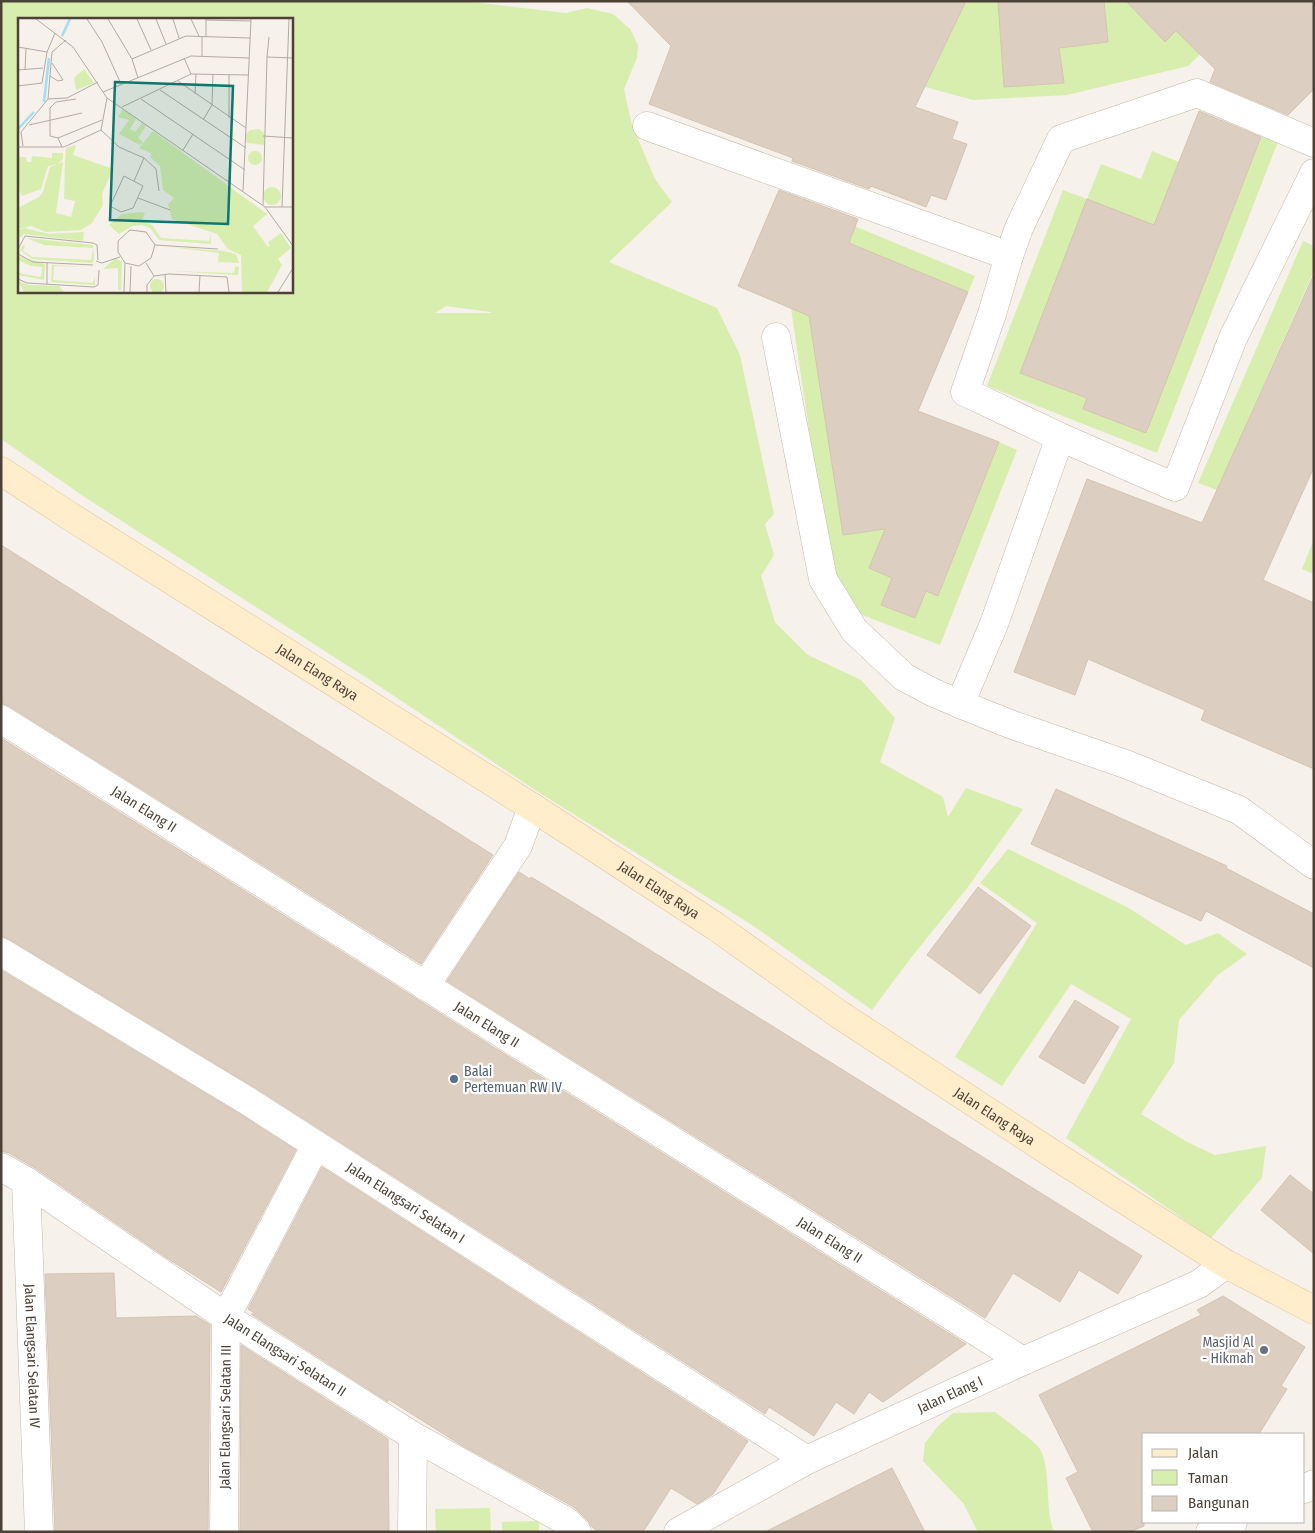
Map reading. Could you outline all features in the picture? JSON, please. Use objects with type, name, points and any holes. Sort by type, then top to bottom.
[{"type":"main road","name":"Jalan Elang Raya","points":[[1,471],[84,526],[532,807],[715,926],[848,1021],[1054,1155],[1226,1264],[1314,1310]]},
{"type":"street","points":[[1314,143],[1197,93],[1061,138],[1019,228],[965,392],[1060,437],[1176,487],[1233,338],[1314,173]]},
{"type":"street","points":[[647,126],[1009,256]]},
{"type":"street","points":[[776,337],[822,579],[854,630],[904,677],[932,692],[1010,724],[1128,765],[1239,810],[1314,865]]},
{"type":"street","points":[[960,704],[994,624],[1060,437]]},
{"type":"street","name":"Jalan Elang II","points":[[1,719],[1023,1361]]},
{"type":"street","points":[[425,986],[518,846],[532,807]]},
{"type":"street","name":"Jalan Elangsari Selatan I","points":[[1,952],[246,1100],[807,1460]]},
{"type":"street","name":"Jalan Elangsari Selatan III","points":[[224,1532],[226,1317],[316,1145]]},
{"type":"street","name":"Jalan Elangsari Selatan II","points":[[1,1167],[26,1181],[226,1317],[413,1436],[566,1520],[577,1532]]},
{"type":"street","name":"Jalan Elangsari Selatan IV","points":[[26,1181],[38,1532]]},
{"type":"street","name":"Jalan Elang I","points":[[678,1532],[807,1460],[1023,1361],[1198,1284],[1226,1264]]},
{"type":"street","points":[[412,1532],[413,1436]]},
{"type":"street","points":[[1210,1532],[1231,1523]]},
{"type":"green space","points":[[1,1],[463,1],[566,13],[587,8],[613,14],[630,29],[638,45],[637,58],[624,89],[632,125],[655,179],[672,202],[609,262],[717,308],[740,355],[774,514],[765,524],[774,555],[761,576],[775,622],[808,655],[861,680],[895,718],[880,762],[943,797],[948,817],[966,788],[1023,809],[968,887],[872,1010],[752,925],[538,792],[370,680],[86,498],[1,439]],"holes":[[[446,306],[491,313],[435,313]]]},
{"type":"green space","points":[[959,1],[998,1],[1004,87],[1064,83],[1059,48],[1108,42],[1104,1],[1142,1],[1134,9],[1165,42],[1179,29],[1255,1],[1188,66],[1067,95],[973,100],[925,87],[964,4]]},
{"type":"green space","points":[[1263,133],[1279,139],[1157,453],[987,386],[1063,190],[1087,199],[1101,164],[1141,179],[1152,151],[1179,162],[1154,226],[1020,373],[1087,398],[1146,433]]},
{"type":"green space","points":[[777,194],[975,276],[968,292],[918,272],[816,357],[843,535],[885,529],[869,568],[892,578],[881,605],[915,618],[926,591],[939,595],[999,442],[1017,450],[940,645],[852,611],[830,572],[791,308],[770,211]]},
{"type":"green space","points":[[1303,241],[1314,246],[1314,271],[1217,490],[1198,483]]},
{"type":"green space","points":[[1314,539],[1314,574],[1302,569]]},
{"type":"green space","points":[[1008,849],[1127,907],[1186,945],[1218,933],[1247,954],[1218,975],[1179,1020],[1174,1063],[1141,1114],[1189,1143],[1215,1155],[1266,1146],[1262,1178],[1211,1238],[1066,1138],[1131,1019],[1071,984],[1002,1086],[955,1057],[1037,923],[980,883]]},
{"type":"green space","points":[[995,1412],[1040,1449],[1046,1468],[1049,1511],[1054,1532],[978,1532],[963,1503],[923,1461],[925,1443],[938,1426],[953,1413]]},
{"type":"green space","points":[[490,1508],[491,1532],[436,1532],[435,1509]]},
{"type":"green space","points":[[539,1521],[539,1532],[502,1532],[502,1522]]},
{"type":"building","points":[[627,1],[966,1],[915,107],[958,122],[952,139],[967,144],[946,200],[931,195],[926,207],[871,186],[869,189],[792,161],[793,158],[649,104],[671,46]]},
{"type":"building","points":[[998,1],[1104,1],[1108,42],[1059,48],[1064,83],[1004,87]]},
{"type":"building","points":[[1126,1],[1314,1],[1314,89],[1288,115],[1210,82],[1215,69],[1176,31],[1165,42]]},
{"type":"building","points":[[1199,111],[1261,137],[1146,433],[1083,409],[1087,398],[1020,373],[1087,199],[1154,225]]},
{"type":"building","points":[[779,190],[858,219],[849,243],[968,292],[918,411],[999,442],[938,596],[926,591],[915,618],[881,605],[892,578],[869,568],[885,529],[843,535],[809,316],[738,286]]},
{"type":"building","points":[[1314,274],[1314,467],[1263,580],[1314,603],[1314,769],[1201,720],[1205,710],[1088,659],[1075,695],[1014,672],[1087,479],[1202,523]]},
{"type":"building","points":[[1,545],[493,855],[421,964],[9,706],[1,703]]},
{"type":"building","points":[[1,738],[966,1344],[883,1402],[869,1392],[854,1414],[836,1402],[814,1436],[769,1407],[765,1414],[254,1087],[9,939],[1,936]]},
{"type":"building","points":[[1056,789],[1227,866],[1226,868],[1314,914],[1314,968],[1206,911],[1201,921],[1031,844]]},
{"type":"building","points":[[519,872],[530,879],[531,877],[592,914],[1142,1256],[1118,1294],[1079,1270],[1060,1302],[1013,1273],[985,1318],[447,981]]},
{"type":"building","points":[[978,887],[1031,926],[980,994],[927,955]]},
{"type":"building","points":[[1,970],[296,1150],[221,1292],[167,1258],[35,1168],[9,1153],[1,1151]]},
{"type":"building","points":[[1075,1000],[1119,1027],[1084,1084],[1039,1057]]},
{"type":"building","points":[[322,1167],[748,1441],[713,1494],[697,1504],[671,1488],[643,1532],[599,1532],[574,1507],[461,1445],[388,1399],[388,1402],[251,1314],[256,1314],[248,1309]]},
{"type":"building","points":[[1290,1175],[1314,1194],[1314,1254],[1261,1210]]},
{"type":"building","points":[[114,1273],[116,1318],[196,1316],[210,1325],[208,1532],[55,1532],[45,1274]]},
{"type":"building","points":[[1223,1296],[1305,1347],[1281,1386],[1287,1389],[1260,1433],[1142,1433],[1142,1523],[1144,1523],[1144,1526],[1129,1532],[1093,1532],[1066,1478],[1078,1472],[1039,1395],[1201,1315],[1197,1310]]},
{"type":"building","points":[[241,1345],[388,1439],[389,1532],[240,1532]]},
{"type":"building","points":[[892,1468],[925,1532],[765,1532],[874,1477]]},
{"type":"place","name":"Balai Pertemuan RW IV","points":[[454,1079]]},
{"type":"place","name":"Masjid Al - Hikmah","points":[[1264,1350]]}]
